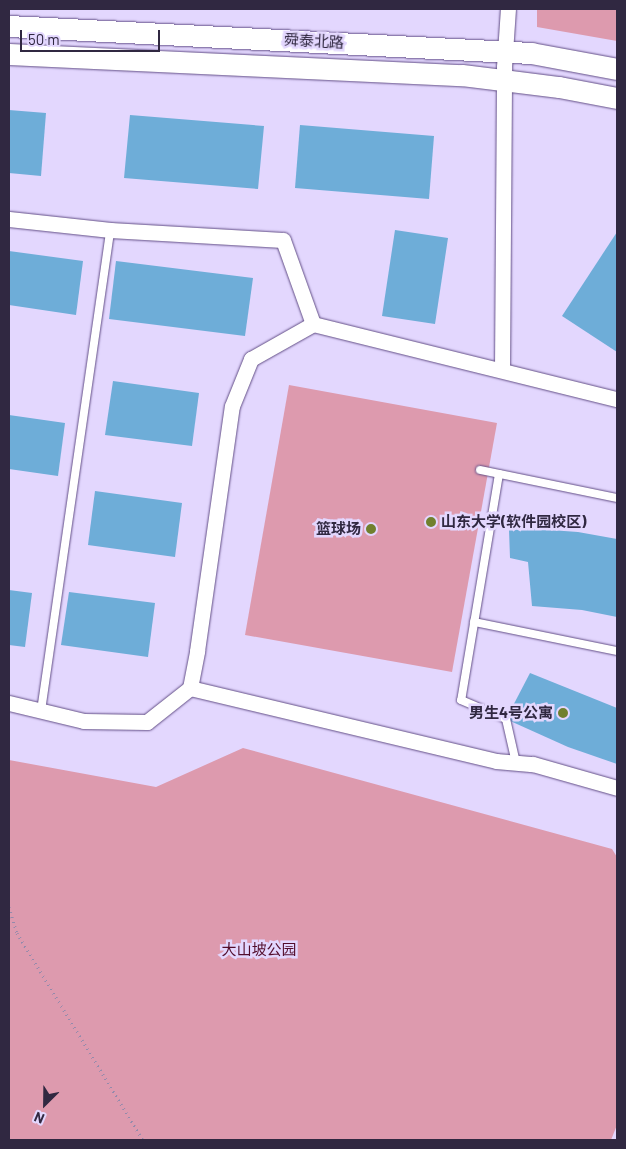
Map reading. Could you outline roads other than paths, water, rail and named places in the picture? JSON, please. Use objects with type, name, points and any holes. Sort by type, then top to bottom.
[{"type":"main road","name":"舜泰北路","points":[[9,26],[505,66],[531,53],[617,69]]},
{"type":"main road","points":[[9,54],[462,75],[505,66],[559,87],[617,98]]},
{"type":"street","points":[[502,370],[505,66],[508,9]]},
{"type":"street","points":[[9,219],[110,230],[283,240],[313,324]]},
{"type":"street","points":[[9,704],[84,721],[147,722],[190,688],[198,651],[232,406],[251,359],[313,324],[617,399]]},
{"type":"street","points":[[190,688],[496,761],[533,764],[617,788]]},
{"type":"lane","points":[[40,711],[110,230]]},
{"type":"lane","points":[[480,470],[617,498]]},
{"type":"lane","points":[[499,474],[461,700],[506,718],[516,763]]},
{"type":"lane","points":[[474,622],[617,652]]},
{"type":"place","name":"山东大学(软件园校区)","points":[[431,522]]},
{"type":"place","name":"篮球场","points":[[371,529]]},
{"type":"place","name":"男生4号公寓","points":[[563,713]]},
{"type":"park label","name":"大山坡公园","points":[[259,950]]}]
